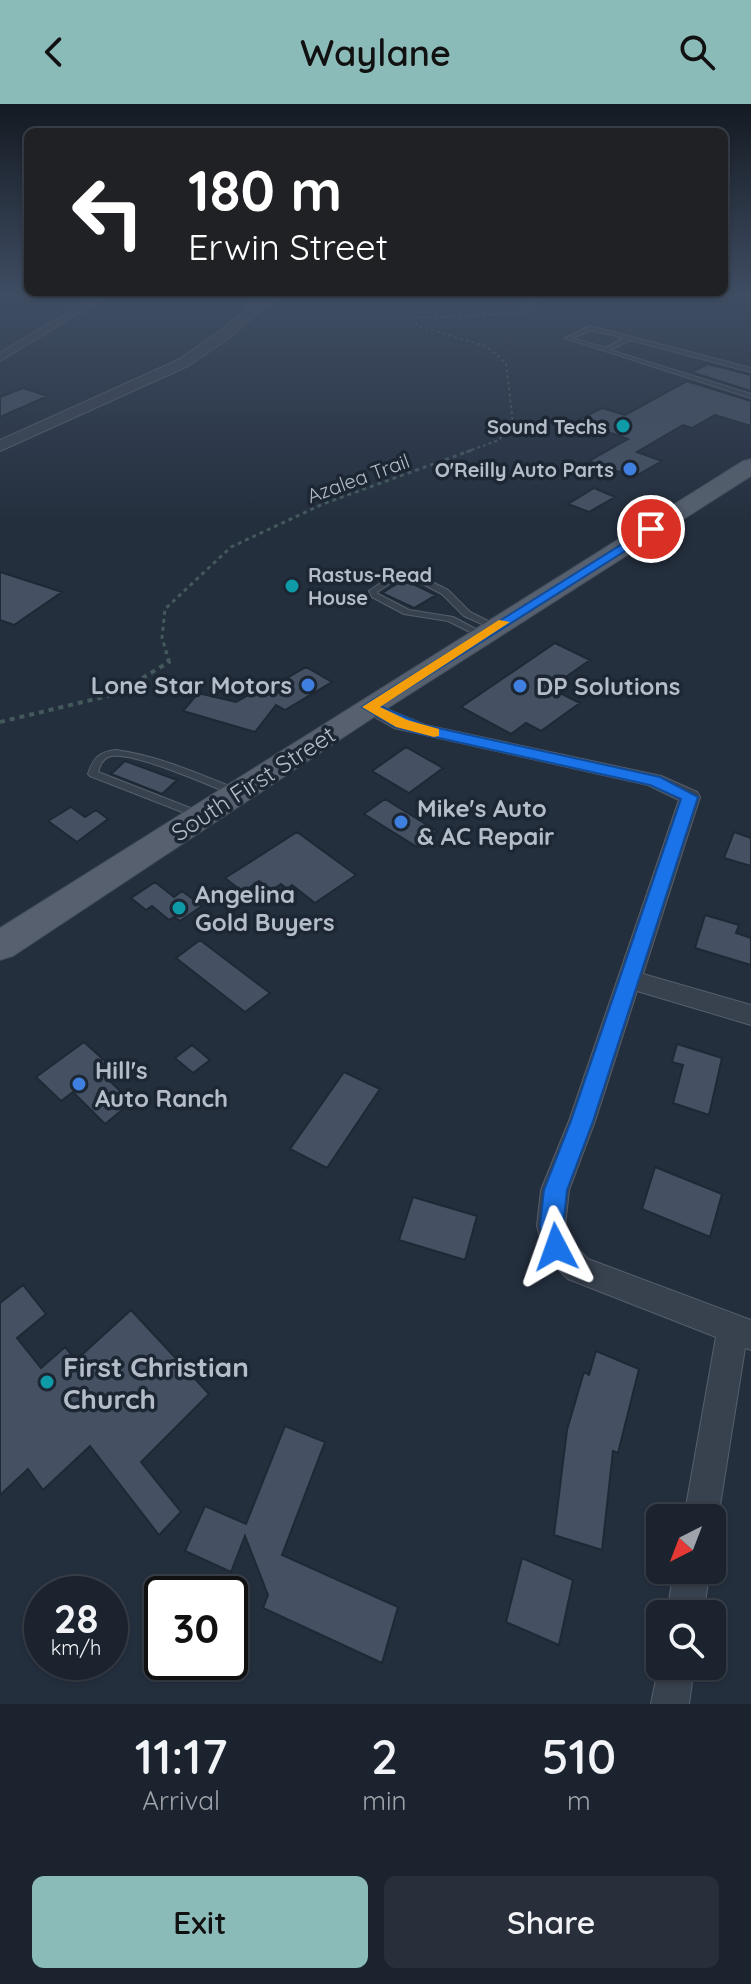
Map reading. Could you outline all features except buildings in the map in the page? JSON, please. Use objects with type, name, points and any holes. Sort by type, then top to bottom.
[{"type":"main road","name":"South First Street","points":[[0,946],[751,466]]},
{"type":"street","points":[[0,446],[166,371]]},
{"type":"street","points":[[370,707],[401,724],[422,730],[654,780],[690,797],[582,1121],[555,1190],[551,1226],[556,1247],[578,1269],[608,1283],[742,1331],[704,1504]]},
{"type":"street","points":[[628,979],[751,1015]]},
{"type":"street","points":[[670,1704],[674,1680]]},
{"type":"lane","points":[[671,371],[751,396]]},
{"type":"lane","points":[[395,577],[417,578],[445,592],[490,631],[450,619],[407,612],[373,591],[395,577]]},
{"type":"lane","points":[[202,816],[93,774],[95,763],[106,753],[126,752],[238,793]]},
{"type":"path","name":"Azalea Trail","points":[[0,722],[116,694],[169,662],[162,638],[165,609],[231,547],[323,504],[499,440],[513,423],[507,371]]},
{"type":"slow traffic","points":[[434,732],[401,724],[370,707],[504,622]]},
{"type":"place","name":"Sound Techs","points":[[623,426]]},
{"type":"place","name":"O'Reilly Auto Parts","points":[[630,469]]},
{"type":"place","name":"Rastus-Read House","points":[[292,586]]},
{"type":"place","name":"Lone Star Motors","points":[[308,685]]},
{"type":"place","name":"DP Solutions","points":[[520,686]]},
{"type":"place","name":"Mike's Auto & AC Repair","points":[[401,822]]},
{"type":"place","name":"Angelina Gold Buyers","points":[[179,908]]},
{"type":"place","name":"Hill's Auto Ranch","points":[[79,1084]]},
{"type":"place","name":"First Christian Church","points":[[47,1382]]},
{"type":"route","points":[[556,1247],[551,1226],[555,1190],[582,1121],[690,797],[654,780],[422,730],[401,724],[370,707],[651,529]]}]
